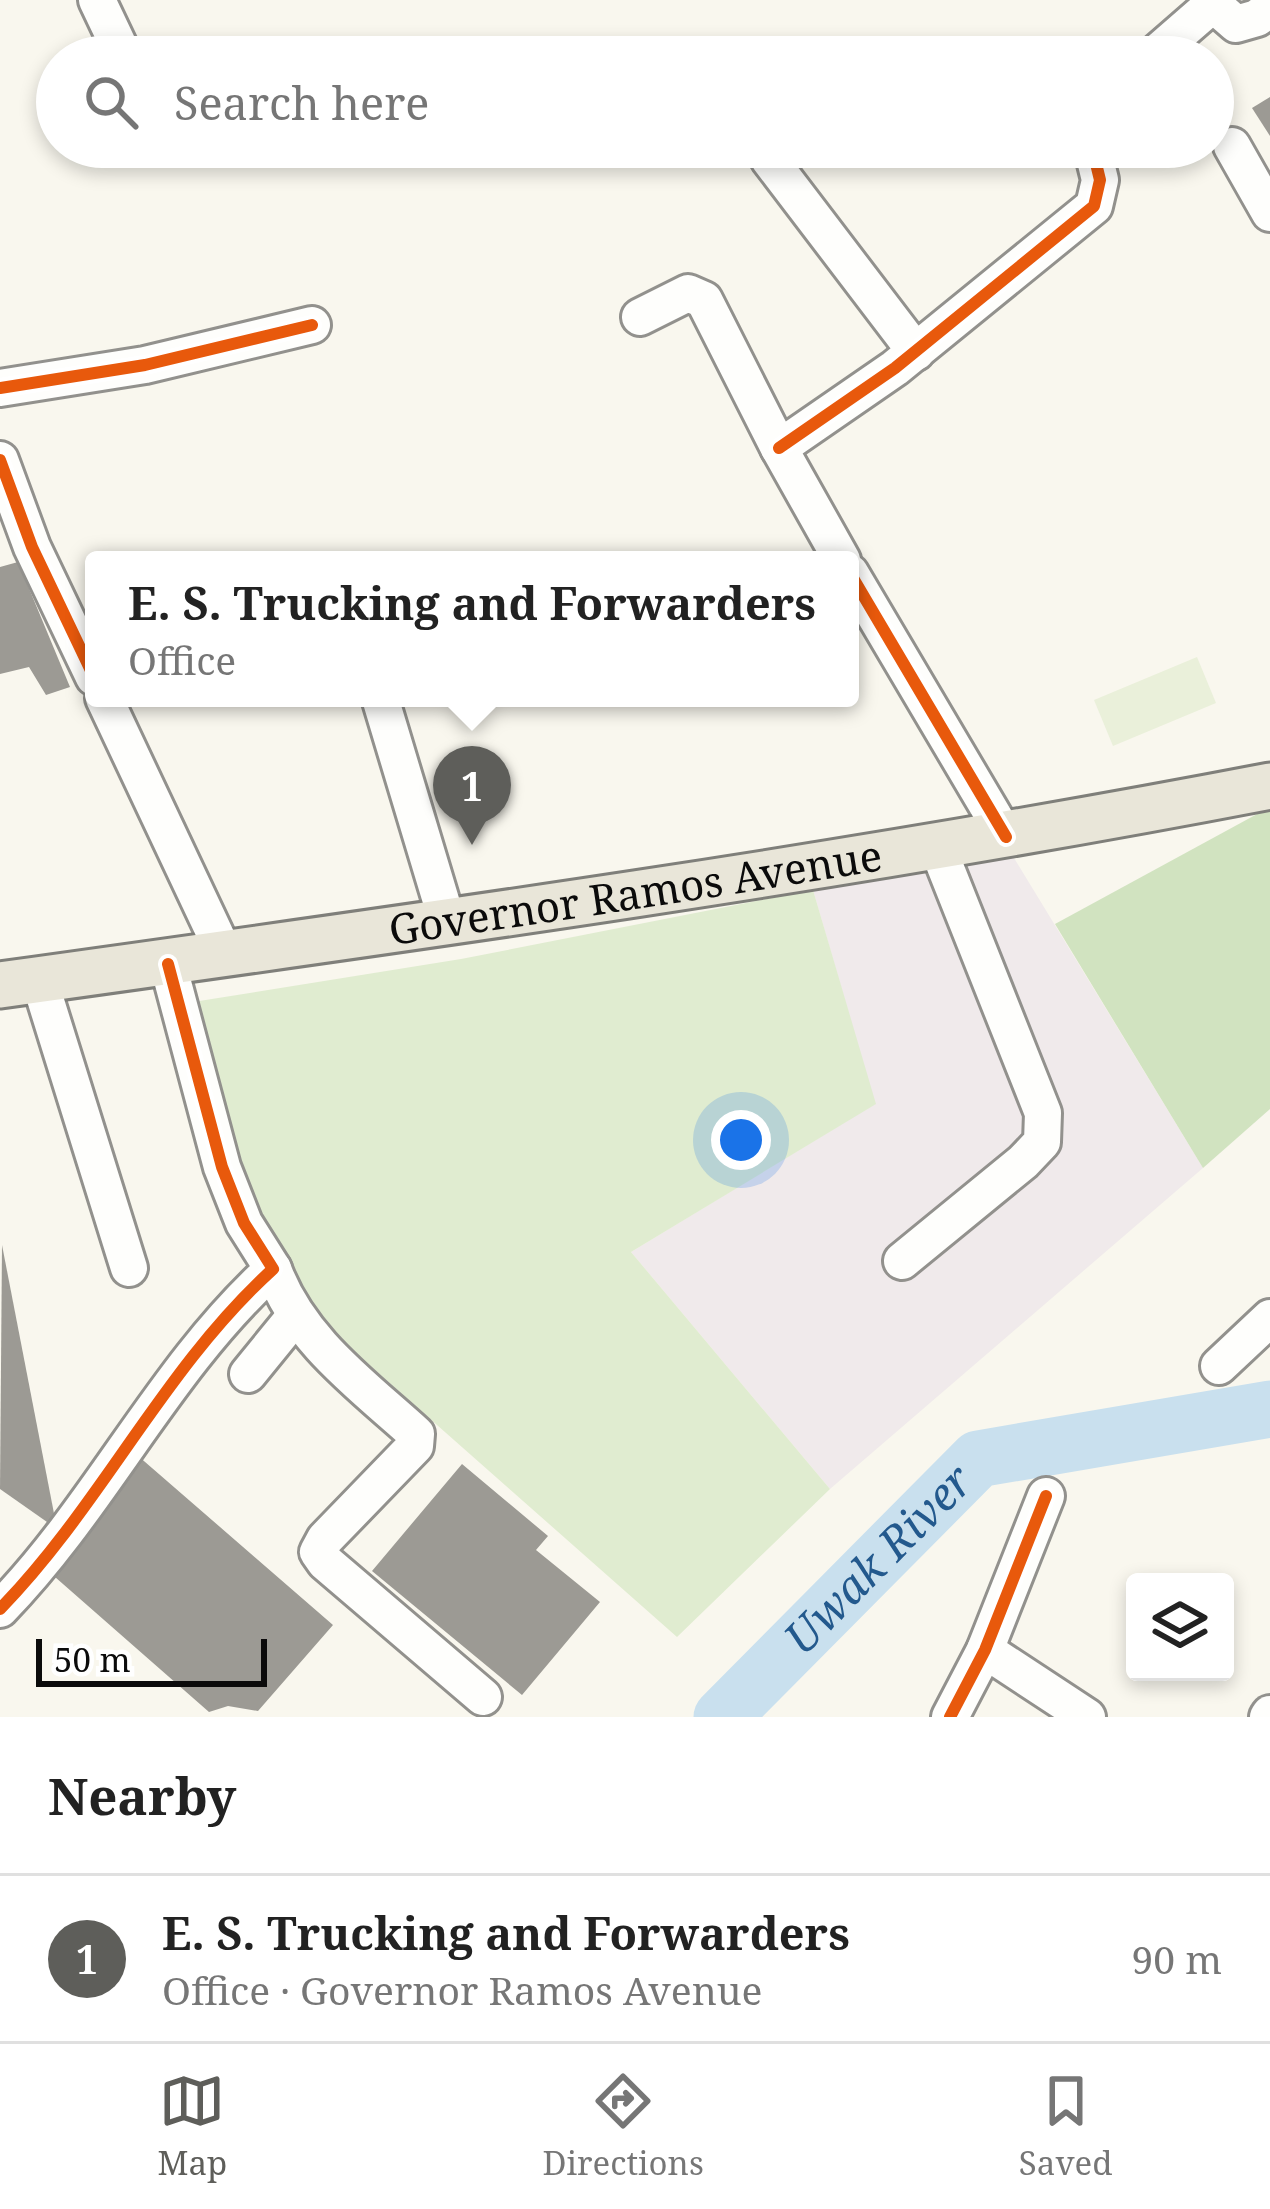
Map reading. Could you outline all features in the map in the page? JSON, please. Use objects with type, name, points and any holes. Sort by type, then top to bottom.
[{"type":"main road","name":"Governor Ramos Avenue","points":[[20,982],[448,924],[1006,837],[1270,786]]},
{"type":"street","points":[[97,0],[114,36]]},
{"type":"street","points":[[1175,36],[1212,2],[1236,24],[1270,8]]},
{"type":"street","points":[[1234,150],[1270,213]]},
{"type":"street","points":[[776,168],[916,352]]},
{"type":"street","points":[[779,448],[916,352],[1094,206],[1100,180],[1097,168]]},
{"type":"street","points":[[640,317],[688,292],[704,300],[837,551]]},
{"type":"street","points":[[0,388],[163,362],[312,325]]},
{"type":"street","points":[[0,460],[32,547],[85,658]]},
{"type":"street","points":[[859,588],[1006,837]]},
{"type":"street","points":[[108,707],[225,955]]},
{"type":"street","points":[[383,707],[448,924]]},
{"type":"street","points":[[902,1261],[1042,1142],[1043,1114],[937,846]]},
{"type":"street","points":[[168,964],[222,1167],[244,1223],[296,1315],[318,1344],[416,1434],[417,1439],[318,1552],[483,1697]]},
{"type":"street","points":[[20,982],[129,1268]]},
{"type":"street","points":[[0,1610],[76,1522],[179,1368],[273,1268]]},
{"type":"street","points":[[248,1374],[296,1315]]},
{"type":"street","points":[[1219,1366],[1270,1318]]},
{"type":"street","points":[[950,1717],[985,1650],[1046,1496]]},
{"type":"street","points":[[985,1650],[1088,1717]]},
{"type":"shaded area","points":[[1011,853],[1203,1168],[830,1489],[631,1252],[875,1104],[813,890]]},
{"type":"green space","points":[[1197,657],[1216,703],[1113,746],[1094,700]]},
{"type":"green space","points":[[1270,807],[1270,1109],[1203,1168],[1055,924]]},
{"type":"green space","points":[[813,890],[876,1104],[631,1252],[830,1489],[677,1637],[317,1319],[234,1167],[193,1002],[461,959]]},
{"type":"building","points":[[1270,97],[1270,136],[1252,108]]},
{"type":"building","points":[[18,562],[70,687],[46,695],[29,667],[0,674],[0,567]]},
{"type":"building","points":[[2,1245],[57,1529],[0,1489]]},
{"type":"building","points":[[137,1455],[333,1625],[258,1711],[228,1706],[209,1712],[55,1577]]},
{"type":"building","points":[[462,1464],[548,1536],[536,1550],[600,1602],[522,1695],[372,1571]]},
{"type":"waterway","name":"Uwak River","points":[[722,1717],[978,1459],[1270,1409]]},
{"type":"cycle path","points":[[779,448],[895,368],[1094,206],[1100,180],[1097,168]]},
{"type":"cycle path","points":[[0,388],[145,365],[312,325]]},
{"type":"cycle path","points":[[0,460],[32,547],[85,658]]},
{"type":"cycle path","points":[[859,588],[1006,837]]},
{"type":"cycle path","points":[[0,1609],[71,1525],[198,1349],[273,1269],[244,1223],[222,1167],[168,964]]},
{"type":"cycle path","points":[[950,1717],[985,1650],[1046,1496]]},
{"type":"place","name":"E. S. Trucking and Forwarders","points":[[472,845]]}]
